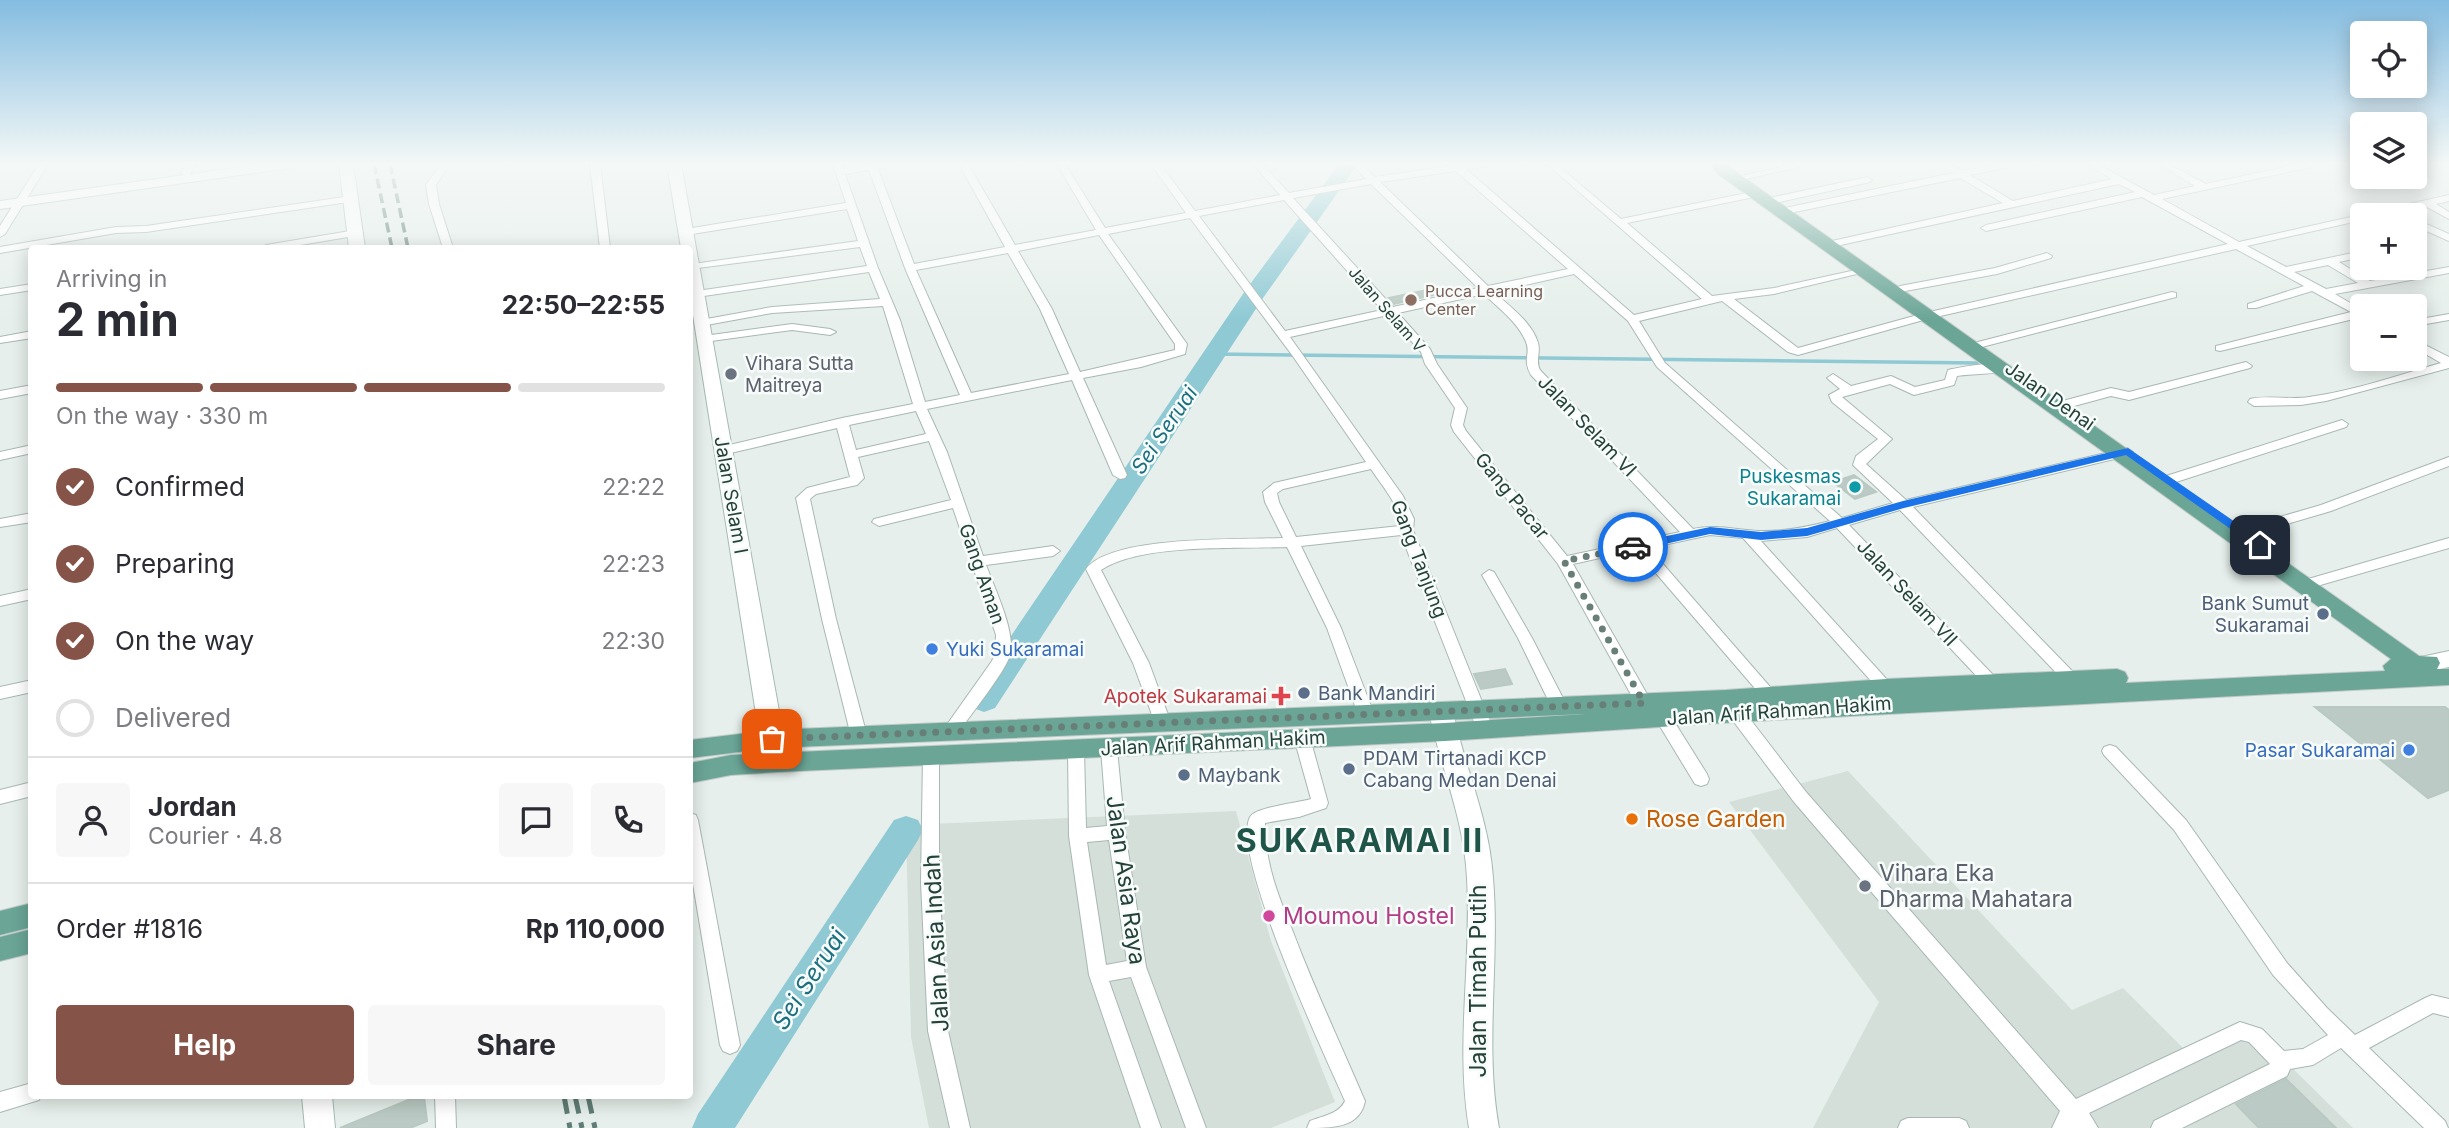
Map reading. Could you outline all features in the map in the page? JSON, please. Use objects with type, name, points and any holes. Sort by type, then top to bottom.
[{"type":"main road","name":"Jalan Denai","points":[[1791,217],[1861,270],[1978,345],[2005,369],[2063,405],[2124,453],[2168,480],[2237,534]]},
{"type":"main road","name":"Jalan Denai","points":[[1795,217],[1836,243],[1900,289],[1930,315],[2237,534],[2440,673]]},
{"type":"main road","name":"Jalan Arif Rahman Hakim","points":[[693,772],[731,765],[1076,751],[1301,738],[1443,722],[1664,719],[1770,696],[1991,682],[2440,673]]},
{"type":"main road","name":"Jalan Arif Rahman Hakim","points":[[1482,720],[1559,706],[1644,703],[1732,706],[2252,685],[2440,673]]},
{"type":"main road","name":"Jalan Arif Rahman Hakim","points":[[693,749],[772,739],[1366,714],[1443,722]]},
{"type":"main road","points":[[0,923],[28,916]]},
{"type":"main road","points":[[0,949],[28,942]]},
{"type":"street","points":[[0,234],[10,217]]},
{"type":"street","points":[[29,245],[116,230],[146,229],[230,217]]},
{"type":"street","points":[[305,245],[357,241],[354,217]]},
{"type":"street","points":[[438,217],[447,245]]},
{"type":"street","points":[[601,217],[605,245]]},
{"type":"street","name":"Jalan Selam I","points":[[683,217],[688,245]]},
{"type":"street","points":[[693,248],[809,217]]},
{"type":"street","name":"Gang Aman","points":[[856,217],[887,302],[920,407],[933,436],[1003,635],[1004,646],[998,664],[949,733]]},
{"type":"street","points":[[891,217],[910,268],[967,397]]},
{"type":"street","points":[[994,217],[1046,309],[1120,475]]},
{"type":"street","points":[[722,451],[842,422],[1171,357],[1181,352],[1181,344],[1093,217]]},
{"type":"street","points":[[910,268],[1179,217]]},
{"type":"street","name":"Gang Tanjung","points":[[1194,217],[1375,464],[1407,519],[1406,530],[1482,720]]},
{"type":"street","name":"Jalan Selam V","points":[[1305,217],[1392,313],[1429,359]]},
{"type":"street","name":"Jalan Selam VI","points":[[1413,217],[1521,324],[1533,344],[1531,358],[1535,372],[1690,534]]},
{"type":"street","name":"Jalan Selam VII","points":[[1515,217],[1632,319],[1658,360],[1840,523],[1991,682]]},
{"type":"street","points":[[1613,217],[1710,300]]},
{"type":"street","points":[[1619,222],[1665,217]]},
{"type":"street","points":[[1836,243],[1959,217]]},
{"type":"street","points":[[1986,228],[2042,217]]},
{"type":"street","points":[[2188,217],[2350,307]]},
{"type":"street","points":[[1724,297],[1795,352],[1930,315],[2350,220]]},
{"type":"street","points":[[2427,228],[2449,238]]},
{"type":"street","points":[[693,249],[865,243]]},
{"type":"street","points":[[0,250],[28,245]]},
{"type":"street","points":[[1900,289],[1997,271],[2048,256]]},
{"type":"street","points":[[2284,271],[2350,257]]},
{"type":"street","points":[[2331,262],[2367,284]]},
{"type":"street","points":[[697,294],[873,268]]},
{"type":"street","points":[[1283,335],[1392,313],[1576,270]]},
{"type":"street","points":[[1632,319],[1724,297],[1774,291],[1861,270]]},
{"type":"street","points":[[2252,306],[2319,290],[2449,270]]},
{"type":"street","name":"Jalan Selam I","points":[[693,272],[772,739]]},
{"type":"street","points":[[0,292],[28,288]]},
{"type":"street","points":[[1978,345],[2172,295]]},
{"type":"street","points":[[703,331],[772,310],[887,302]]},
{"type":"street","points":[[2220,348],[2350,317]]},
{"type":"street","points":[[2427,321],[2449,317]]},
{"type":"street","points":[[703,331],[793,327],[830,332]]},
{"type":"street","points":[[0,340],[28,335]]},
{"type":"street","points":[[2427,350],[2449,363]]},
{"type":"street","name":"Gang Pacar","points":[[1429,359],[1461,408],[1457,425],[1460,432],[1564,561],[1644,703]]},
{"type":"street","points":[[2254,402],[2306,401],[2354,392],[2449,363]]},
{"type":"street","points":[[2063,405],[2111,392],[2129,396],[2246,366]]},
{"type":"street","points":[[2005,369],[1983,368],[1952,373],[1950,382],[1914,391],[1891,380],[1835,394],[1836,399],[1886,439],[1861,459],[1859,465],[1903,505],[2071,680]]},
{"type":"street","points":[[1833,378],[1849,390]]},
{"type":"street","points":[[0,395],[28,390]]},
{"type":"street","points":[[842,422],[857,475],[855,480],[813,491],[803,498],[829,619],[859,736]]},
{"type":"street","points":[[2168,480],[2342,424]]},
{"type":"street","points":[[851,455],[933,436]]},
{"type":"street","points":[[0,456],[28,450]]},
{"type":"street","points":[[1564,561],[1710,530],[1775,536],[1807,532],[1903,505],[2124,453]]},
{"type":"street","points":[[2237,534],[2326,508],[2449,461]]},
{"type":"street","points":[[1366,714],[1334,628],[1272,502],[1270,492],[1279,486],[1375,464]]},
{"type":"street","points":[[879,523],[957,503]]},
{"type":"street","points":[[0,523],[28,518]]},
{"type":"street","points":[[1163,723],[1141,663],[1093,569],[1094,566],[1106,560],[1157,549],[1293,542],[1406,530]]},
{"type":"street","points":[[1748,535],[1886,688]]},
{"type":"street","points":[[2308,584],[2449,543]]},
{"type":"street","points":[[1640,546],[1770,696]]},
{"type":"street","points":[[978,561],[1053,551]]},
{"type":"street","points":[[1489,575],[1559,706]]},
{"type":"street","points":[[0,601],[28,594]]},
{"type":"street","points":[[0,693],[28,687]]},
{"type":"street","points":[[1732,706],[1800,797],[2067,1119],[2088,1128]]},
{"type":"street","points":[[1664,719],[1701,779]]},
{"type":"street","name":"Jalan Timah Putih","points":[[1443,722],[1464,789],[1477,844],[1482,915],[1475,1041],[1478,1105],[1483,1128]]},
{"type":"street","points":[[1301,738],[1320,803],[1261,817],[1257,820],[1255,829],[1267,881],[1288,947],[1355,1101],[1354,1111],[1350,1115],[1317,1128]]},
{"type":"street","name":"Jalan Asia Raya","points":[[1109,749],[1116,832],[1137,967],[1196,1128]]},
{"type":"street","name":"Jalan Asia Raya","points":[[1076,751],[1078,836],[1098,975],[1151,1128]]},
{"type":"street","points":[[2110,751],[2180,825],[2280,969],[2347,1042],[2438,1128]]},
{"type":"street","name":"Jalan Asia Indah","points":[[931,756],[930,882],[938,1031],[960,1128]]},
{"type":"street","points":[[0,797],[28,790]]},
{"type":"street","points":[[1078,836],[1116,832]]},
{"type":"street","points":[[693,837],[730,1045]]},
{"type":"street","points":[[1098,975],[1137,967]]},
{"type":"street","points":[[2280,1061],[2306,1058],[2432,1004],[2449,1007]]},
{"type":"street","points":[[2067,1119],[2240,1031],[2255,1035],[2280,1061],[2280,1069],[2161,1128]]},
{"type":"street","points":[[0,1102],[28,1094]]},
{"type":"street","points":[[317,1099],[320,1128]]},
{"type":"street","points":[[445,1099],[446,1128]]},
{"type":"street","points":[[1908,1128],[1959,1128]]},
{"type":"shaded area","points":[[1848,771],[2072,1010],[2123,988],[2196,1061],[2254,1030],[2353,1128],[1813,1128],[1879,1002],[1729,802]]},
{"type":"shaded area","points":[[1236,811],[1271,941],[1335,1102],[1271,1128],[929,1128],[911,1037],[906,825]]},
{"type":"building","points":[[1427,290],[1433,295],[1394,304],[1389,298]]},
{"type":"building","name":"Puskesmas Sukaramai","points":[[1854,475],[1876,492],[1855,499],[1833,482]]},
{"type":"building","points":[[1505,669],[1512,684],[1481,689],[1474,674]]},
{"type":"building","name":"Pasar Sukaramai","points":[[2315,707],[2445,707],[2449,710],[2449,790],[2428,798]]},
{"type":"building","points":[[2286,1079],[2336,1128],[2259,1128],[2236,1104]]},
{"type":"building","points":[[411,1099],[424,1099],[427,1121],[410,1128],[340,1128]]},
{"type":"waterway","name":"Sei Seruai","points":[[984,700],[1253,296],[1310,217]]},
{"type":"waterway","points":[[1214,354],[1977,363]]},
{"type":"waterway","name":"Sei Seruai","points":[[712,1128],[906,830]]},
{"type":"railway","points":[[385,217],[391,245]]},
{"type":"railway","points":[[401,217],[407,245]]},
{"type":"railway","points":[[565,1099],[570,1128]]},
{"type":"railway","points":[[576,1099],[582,1128]]},
{"type":"railway","points":[[589,1099],[595,1128]]},
{"type":"way so far","points":[[772,739],[1644,703],[1564,561],[1633,547]]},
{"type":"place","name":"Pucca Learning Center","points":[[1411,300]]},
{"type":"place","name":"Vihara Sutta Maitreya","points":[[731,374]]},
{"type":"place","name":"Puskesmas Sukaramai","points":[[1855,487]]},
{"type":"place","name":"Bank Sumut Sukaramai","points":[[2323,614]]},
{"type":"place","name":"Yuki Sukaramai","points":[[932,649]]},
{"type":"place","name":"Bank Mandiri","points":[[1304,693]]},
{"type":"place","name":"Apotek Sukaramai","points":[[1281,696]]},
{"type":"place","name":"Pasar Sukaramai","points":[[2409,750]]},
{"type":"place","name":"PDAM Tirtanadi KCP Cabang Medan Denai","points":[[1349,769]]},
{"type":"place","name":"Maybank","points":[[1184,775]]},
{"type":"place","name":"Rose Garden","points":[[1632,819]]},
{"type":"place","name":"Vihara Eka Dharma Mahatara","points":[[1865,886]]},
{"type":"place","name":"Moumou Hostel","points":[[1269,916]]},
{"type":"district","name":"SUKARAMAI II","points":[[1360,840]]},
{"type":"route","points":[[1633,547],[1710,530],[1761,536],[1807,532],[1903,505],[2128,452],[2260,545]]}]
